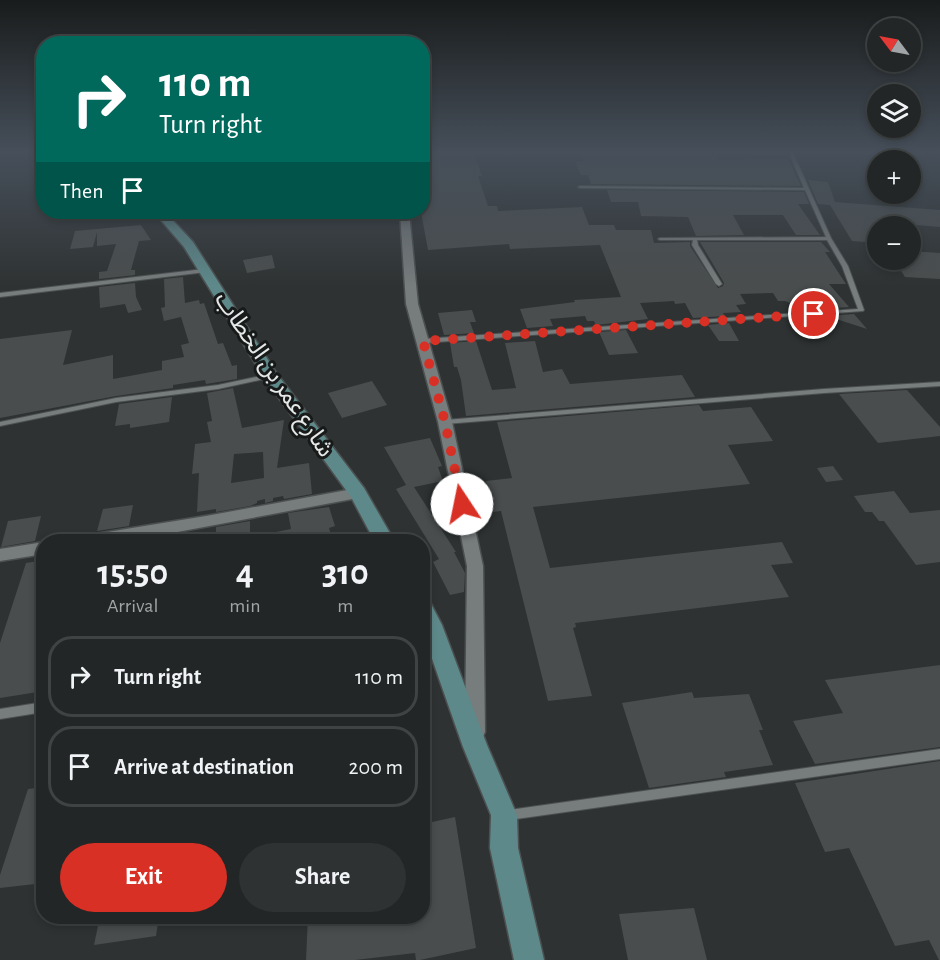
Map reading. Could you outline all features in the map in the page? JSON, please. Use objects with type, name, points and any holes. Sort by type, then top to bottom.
[{"type":"main road","name":"شارع عمر بن الخطاب","points":[[166,219],[189,245],[271,376],[358,493],[381,534]]},
{"type":"main road","points":[[430,631],[504,815],[504,848],[529,960]]},
{"type":"street","points":[[405,219],[412,304],[445,422],[475,566],[475,747]]},
{"type":"street","points":[[132,534],[358,493]]},
{"type":"street","points":[[0,555],[36,549]]},
{"type":"lane","points":[[423,341],[861,310],[845,266],[829,238],[812,198]]},
{"type":"lane","points":[[660,239],[829,238]]},
{"type":"lane","points":[[695,239],[695,245],[719,284]]},
{"type":"lane","points":[[0,295],[204,271]]},
{"type":"lane","points":[[0,424],[116,400],[218,387],[271,376]]},
{"type":"lane","points":[[445,422],[812,392],[940,384]]},
{"type":"lane","points":[[0,714],[36,707]]},
{"type":"lane","points":[[504,815],[940,754]]},
{"type":"building","points":[[430,198],[485,198],[488,206],[497,206],[498,211],[582,207],[589,225],[614,225],[616,230],[651,230],[654,243],[690,242],[690,246],[718,288],[724,283],[700,242],[821,242],[830,252],[825,252],[846,284],[829,284],[849,307],[809,310],[785,301],[778,301],[773,293],[740,294],[746,304],[736,305],[741,312],[723,313],[725,316],[693,318],[685,303],[675,304],[674,301],[640,303],[648,319],[596,325],[594,321],[587,321],[585,316],[550,319],[553,326],[527,328],[520,309],[575,302],[574,300],[621,297],[600,245],[510,249],[509,244],[428,250],[422,219],[430,219]]},
{"type":"building","points":[[610,198],[806,198],[809,204],[798,204],[820,235],[796,235],[783,215],[733,215],[744,235],[696,236],[688,217],[641,216],[638,202],[611,202]]},
{"type":"building","points":[[815,198],[834,198],[835,202],[940,210],[940,227],[921,225],[921,216],[867,216],[867,242],[852,241],[830,205],[818,204]]},
{"type":"building","points":[[141,225],[151,240],[139,241],[131,270],[135,270],[135,275],[99,279],[99,272],[107,271],[116,244],[97,246],[97,232],[93,247],[70,249],[75,231]]},
{"type":"building","points":[[921,252],[940,253],[940,279],[905,277],[900,270],[921,270]]},
{"type":"building","points":[[272,255],[275,268],[247,273],[243,260]]},
{"type":"building","points":[[183,277],[185,303],[199,300],[200,304],[204,303],[218,344],[223,343],[232,366],[237,365],[237,379],[206,384],[205,380],[173,385],[173,388],[116,396],[0,418],[0,339],[72,330],[63,365],[113,355],[113,379],[162,370],[162,361],[184,357],[181,345],[189,343],[181,317],[164,321],[161,308],[165,307],[164,279]]},
{"type":"building","points":[[135,283],[136,297],[142,310],[128,313],[125,304],[100,308],[99,287]]},
{"type":"building","points":[[472,310],[476,322],[470,322],[474,333],[444,335],[438,313]]},
{"type":"building","points":[[854,314],[867,329],[827,316]]},
{"type":"building","points":[[729,323],[739,341],[719,341],[708,325]]},
{"type":"building","points":[[626,330],[638,353],[609,355],[599,332]]},
{"type":"building","points":[[476,341],[492,390],[516,388],[505,343],[535,341],[543,372],[562,369],[570,384],[682,375],[695,397],[466,416],[461,380],[457,367],[454,367],[450,343]]},
{"type":"building","points":[[372,381],[387,405],[342,418],[328,393]]},
{"type":"building","points":[[233,388],[242,428],[284,420],[277,468],[309,463],[312,494],[284,499],[283,496],[265,503],[265,499],[250,506],[216,512],[216,509],[197,512],[199,473],[192,474],[195,444],[211,442],[207,422],[212,421],[207,393]],"holes":[[[263,452],[264,478],[231,483],[234,454]]]},
{"type":"building","points":[[907,390],[940,427],[940,436],[878,443],[839,394]]},
{"type":"building","points":[[172,397],[169,422],[130,428],[130,424],[115,426],[119,404]]},
{"type":"building","points":[[699,405],[703,411],[751,407],[773,441],[728,445],[750,484],[533,507],[550,568],[782,542],[793,563],[771,565],[789,597],[575,623],[576,627],[573,628],[592,696],[548,701],[501,511],[492,512],[486,481],[512,478],[497,422]]},
{"type":"building","points":[[430,438],[442,466],[438,467],[443,481],[414,487],[456,552],[454,552],[465,573],[464,592],[450,595],[433,562],[439,559],[430,544],[430,534],[424,534],[396,489],[406,485],[384,447]]},
{"type":"building","points":[[833,466],[843,480],[826,482],[817,468]]},
{"type":"building","points":[[894,491],[910,513],[940,510],[940,562],[916,565],[884,521],[879,521],[872,512],[865,512],[854,496]]},
{"type":"building","points":[[133,505],[129,526],[97,531],[103,509]]},
{"type":"building","points":[[329,507],[335,526],[329,528],[331,534],[266,534],[291,529],[288,513]]},
{"type":"building","points":[[41,516],[35,541],[1,547],[8,521]]},
{"type":"building","points":[[250,521],[250,534],[216,534],[216,527]]},
{"type":"building","points":[[36,561],[36,692],[0,698],[0,643],[26,563]]},
{"type":"building","points":[[940,665],[940,747],[815,764],[793,721],[843,713],[825,680]]},
{"type":"building","points":[[692,692],[694,698],[749,694],[763,730],[759,730],[773,765],[724,772],[726,777],[649,788],[622,703]]},
{"type":"building","points":[[940,761],[939,960],[929,940],[895,946],[849,848],[825,852],[795,783]]},
{"type":"building","points":[[36,788],[36,884],[0,888],[0,875],[28,789]]},
{"type":"building","points":[[455,817],[476,948],[420,960],[416,960],[415,953],[355,960],[306,960],[308,924],[430,924],[430,822]]},
{"type":"building","points":[[694,908],[707,960],[628,960],[619,914]]},
{"type":"building","points":[[98,924],[158,924],[156,936],[94,945]]},
{"type":"route","points":[[462,504],[445,422],[423,341],[814,314]]}]
